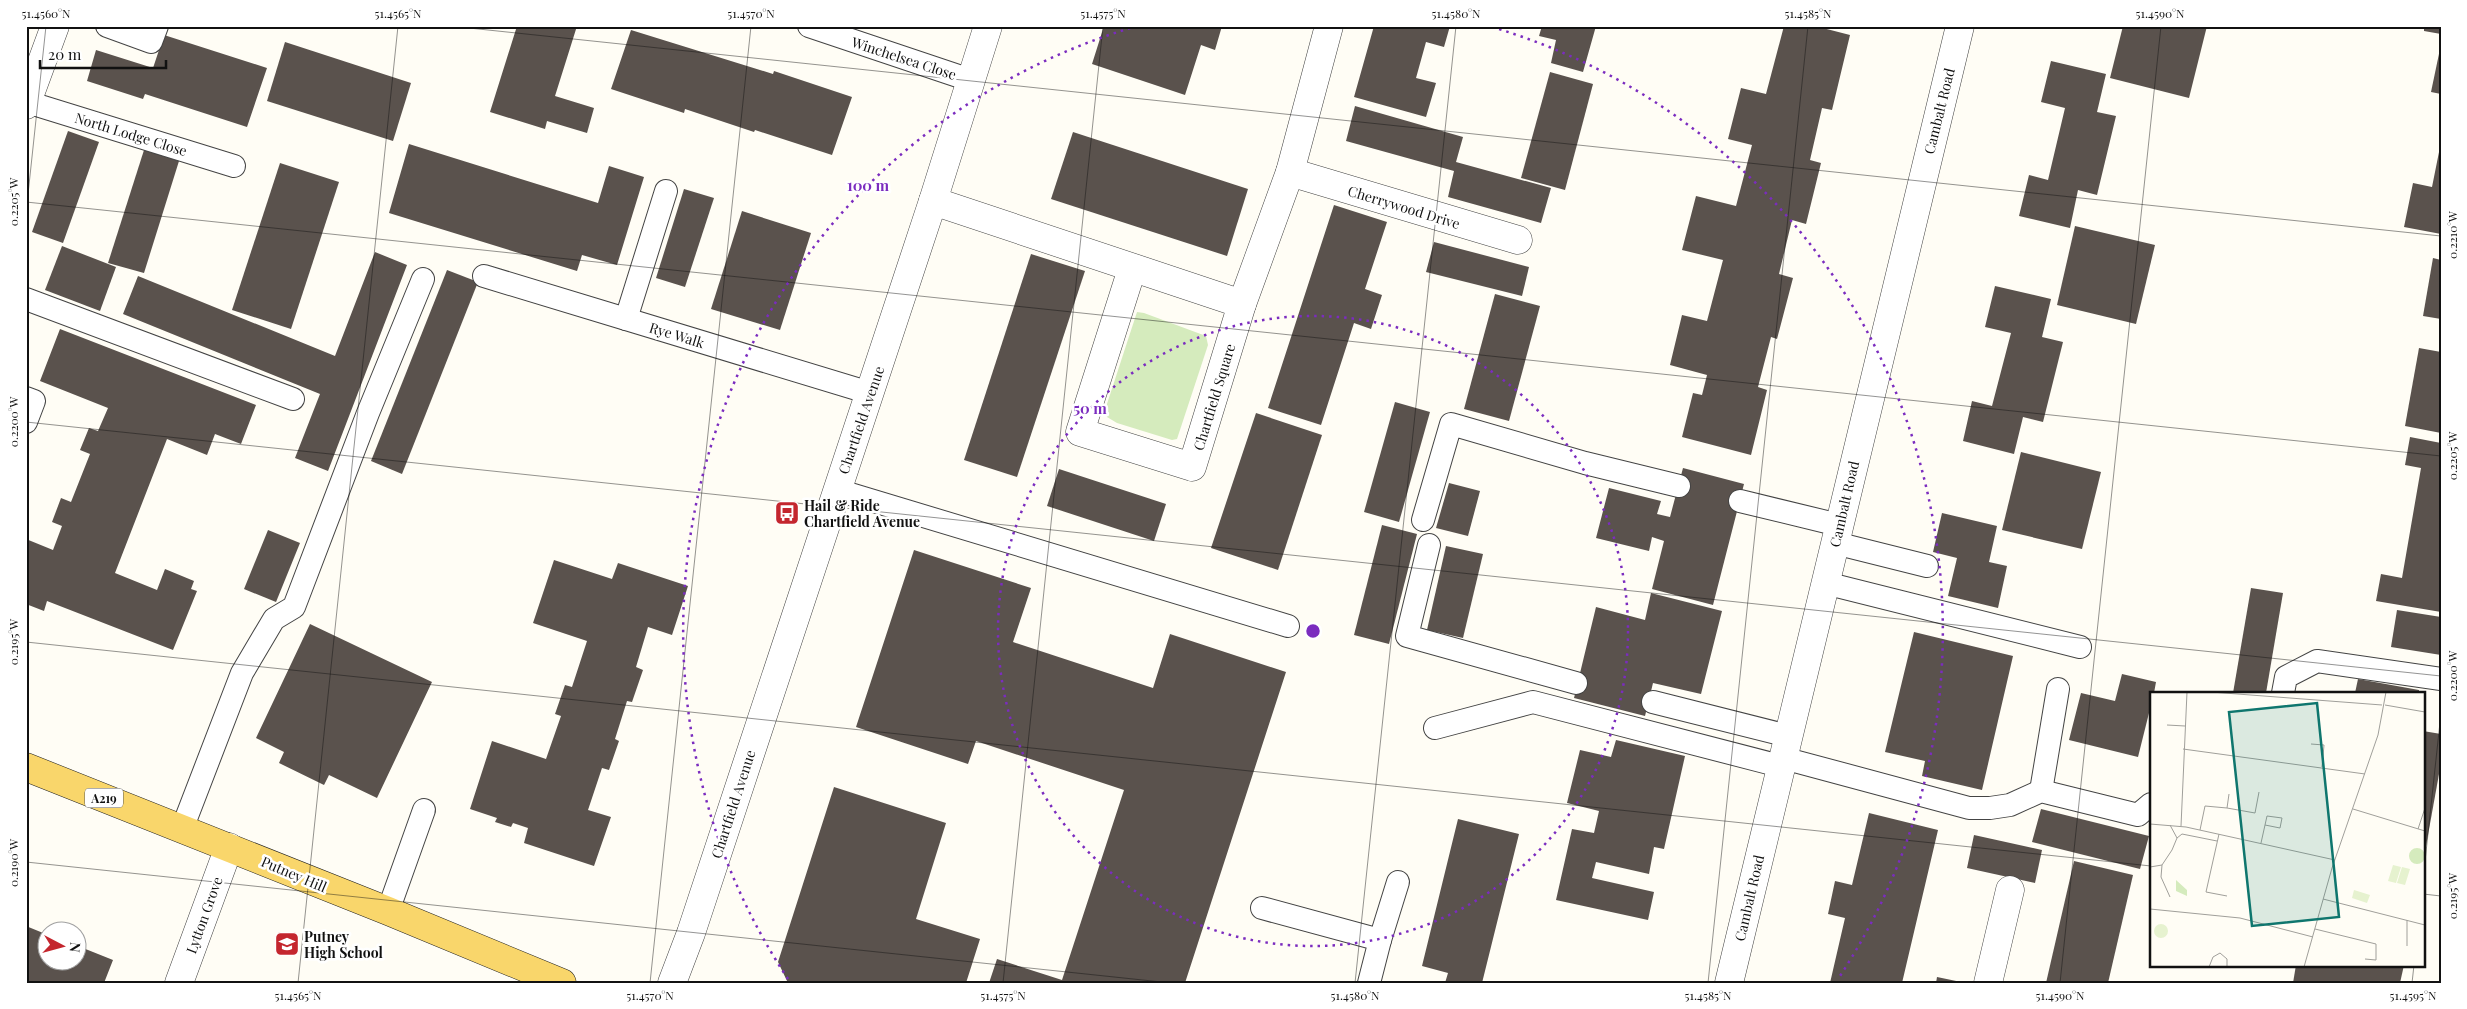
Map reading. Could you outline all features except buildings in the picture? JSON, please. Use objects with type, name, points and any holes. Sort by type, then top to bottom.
[{"type":"main road","name":"Putney Hill","points":[[26,767],[388,911],[562,983]]},
{"type":"street","points":[[27,103],[54,26]]},
{"type":"street","name":"Chartfield Avenue","points":[[672,983],[691,933],[870,393],[988,26]]},
{"type":"street","points":[[933,201],[1132,269],[1242,304],[1290,172],[1329,26]]},
{"type":"street","name":"Cambalt Road","points":[[1729,983],[1960,26]]},
{"type":"street","name":"Cherrywood Drive","points":[[1290,172],[1518,240]]},
{"type":"street","name":"Chartfield Square","points":[[1132,269],[1080,432],[1192,467],[1242,304]]},
{"type":"street","name":"Lytton Grove","points":[[179,983],[229,847]]},
{"type":"street","points":[[1988,983],[2010,890]]},
{"type":"lane","points":[[107,26],[151,42],[157,26]]},
{"type":"lane","name":"Winchelsea Close","points":[[808,26],[970,80]]},
{"type":"lane","name":"North Lodge Close","points":[[27,103],[234,166]]},
{"type":"lane","points":[[626,319],[666,191]]},
{"type":"lane","name":"Rye Walk","points":[[484,276],[870,393]]},
{"type":"lane","points":[[182,829],[242,673],[274,619],[294,606],[368,413],[423,279]]},
{"type":"lane","points":[[26,299],[293,400]]},
{"type":"lane","points":[[26,398],[34,401],[26,422]]},
{"type":"lane","points":[[1424,520],[1450,424],[1576,461],[1679,486]]},
{"type":"lane","points":[[837,490],[1288,626]]},
{"type":"lane","points":[[1740,501],[1927,566]]},
{"type":"lane","points":[[1429,545],[1407,636],[1576,683]]},
{"type":"lane","points":[[1825,583],[2080,647]]},
{"type":"lane","points":[[2283,692],[2286,677],[2317,661],[2441,679]]},
{"type":"lane","points":[[2041,791],[2058,689]]},
{"type":"lane","points":[[1436,728],[1533,702],[1784,753]]},
{"type":"lane","points":[[1652,702],[1784,753],[1969,808],[1990,808],[2010,805],[2041,791],[2138,815],[2150,805]]},
{"type":"lane","points":[[388,911],[424,810]]},
{"type":"lane","points":[[1369,983],[1398,882]]},
{"type":"lane","points":[[1262,908],[1380,940]]},
{"type":"green space","points":[[1137,312],[1206,336],[1208,345],[1177,439],[1172,440],[1117,423],[1107,417],[1105,410]]},
{"type":"place","name":"Hail & Ride Chartfield Avenue","points":[[787,513]]},
{"type":"place","name":"Putney High School","points":[[287,944]]}]
